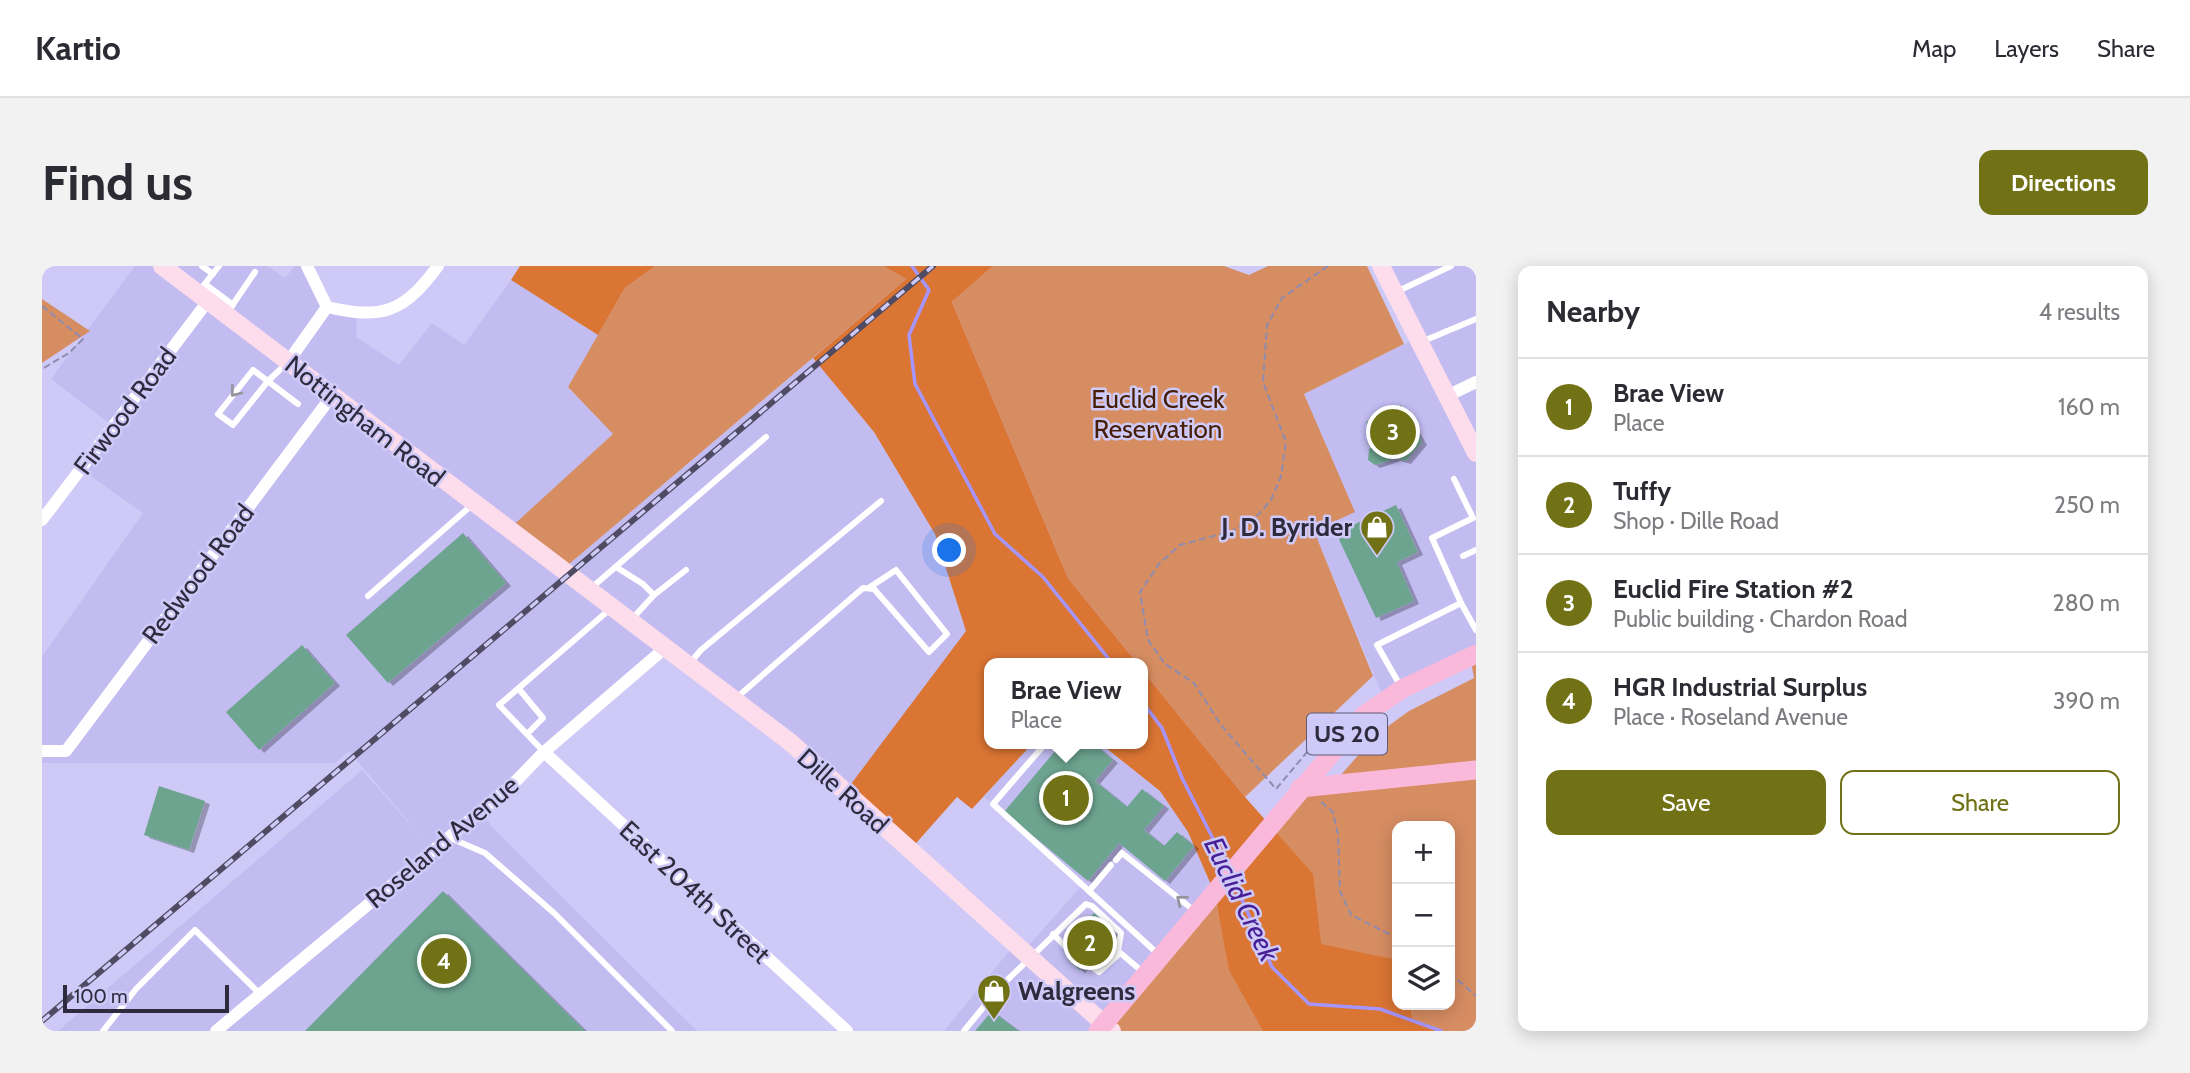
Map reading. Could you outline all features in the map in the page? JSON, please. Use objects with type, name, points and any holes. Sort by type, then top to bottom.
[{"type":"main road","name":"US 20","points":[[1300,788],[1364,715],[1402,689],[1476,654]]},
{"type":"main road","points":[[1104,1028],[1300,788],[1476,770]]},
{"type":"street","name":"Nottingham Road","points":[[162,266],[230,310],[331,397],[569,576]]},
{"type":"street","points":[[307,266],[327,307]]},
{"type":"street","points":[[327,307],[357,314],[404,304],[438,266]]},
{"type":"street","points":[[1381,266],[1476,453]]},
{"type":"street","name":"Firwood Road","points":[[42,520],[204,293]]},
{"type":"street","points":[[288,362],[327,307]]},
{"type":"street","points":[[1447,396],[1476,382]]},
{"type":"street","name":"Redwood Road","points":[[42,751],[66,751],[331,397]]},
{"type":"street","name":"Dille Road","points":[[569,576],[790,742],[1104,1028]]},
{"type":"street","name":"Roseland Avenue","points":[[216,1031],[447,836],[513,784],[544,752],[665,648]]},
{"type":"street","name":"East 204th Street","points":[[544,752],[847,1031]]},
{"type":"lane","points":[[202,266],[213,274]]},
{"type":"lane","points":[[204,293],[219,266]]},
{"type":"lane","points":[[1394,293],[1451,266]]},
{"type":"lane","points":[[230,310],[255,272]]},
{"type":"lane","points":[[1420,343],[1476,319]]},
{"type":"lane","points":[[288,362],[268,381],[233,425],[218,414],[253,370],[268,381],[298,404]]},
{"type":"lane","points":[[588,590],[766,437]]},
{"type":"lane","points":[[1454,479],[1473,518],[1432,538],[1476,630]]},
{"type":"lane","points":[[688,666],[701,650],[881,501]]},
{"type":"lane","points":[[368,596],[473,504]]},
{"type":"lane","points":[[1463,556],[1476,550]]},
{"type":"lane","points":[[616,567],[643,584],[654,595]]},
{"type":"lane","points":[[630,622],[654,595],[686,570]]},
{"type":"lane","points":[[733,700],[863,588],[870,587],[896,570],[947,634],[929,652],[870,587]]},
{"type":"lane","points":[[1402,689],[1377,645],[1461,603]]},
{"type":"lane","points":[[544,752],[499,705],[612,608]]},
{"type":"lane","points":[[519,689],[543,718],[527,734]]},
{"type":"lane","points":[[1041,749],[993,804],[1161,956]]},
{"type":"lane","points":[[447,836],[485,853],[495,861],[554,913],[672,1031]]},
{"type":"lane","points":[[1089,891],[1122,853],[1198,914]]},
{"type":"lane","points":[[964,1031],[1029,957],[1088,904],[1121,933],[1119,953],[1102,970],[1096,971],[1088,964]]},
{"type":"lane","points":[[103,1031],[136,989],[195,930],[260,994]]},
{"type":"lane","points":[[1053,934],[1070,951]]},
{"type":"lane","points":[[1119,953],[1145,975]]},
{"type":"path","points":[[1321,741],[1318,739],[1276,789],[1220,724],[1194,683],[1165,664],[1148,640],[1140,592],[1159,564],[1180,545],[1232,531],[1259,514],[1271,500],[1281,476],[1286,442],[1263,382],[1267,325],[1282,298],[1328,266]]},
{"type":"path","points":[[42,306],[83,339],[69,353],[42,369]]},
{"type":"path","points":[[1321,802],[1333,812],[1338,835],[1340,891],[1351,915],[1392,936]]},
{"type":"path","points":[[1455,977],[1476,996]]},
{"type":"shaded area","points":[[135,266],[267,266],[285,278],[295,266],[307,266],[327,307],[357,314],[356,337],[399,365],[432,323],[464,345],[511,280],[598,335],[568,387],[613,434],[509,530],[562,570],[813,358],[874,432],[935,534],[967,631],[845,792],[665,649],[480,811],[493,828],[697,1031],[58,1031],[362,770],[426,842],[349,751],[335,763],[42,763],[42,657],[143,513],[81,469],[113,426],[51,379]]},
{"type":"shaded area","points":[[520,266],[655,266],[625,288],[598,335],[511,280]]},
{"type":"shaded area","points":[[883,266],[993,266],[952,302],[1068,578],[1133,658],[984,658],[984,749],[1027,749],[972,809],[957,797],[910,850],[845,792],[966,631],[935,534],[874,432],[813,358],[906,279]]},
{"type":"shaded area","points":[[1381,266],[1476,266],[1476,654],[1384,699],[1314,531],[1354,512],[1304,394],[1417,338]]},
{"type":"shaded area","points":[[1148,677],[1245,797],[1313,874],[1321,944],[1392,959],[1392,1010],[1411,1010],[1412,1020],[1441,1031],[1263,1031],[1229,970],[1215,894],[1188,832],[1160,791],[1107,749],[1148,749]]},
{"type":"shaded area","points":[[1027,749],[1107,749],[1160,791],[1188,832],[1215,894],[1098,1031],[944,1031],[1015,944],[1024,951],[1082,885],[984,797]]},
{"type":"green space","points":[[655,266],[883,266],[906,279],[562,570],[508,530],[613,434],[568,387],[625,288]]},
{"type":"green space","name":"Euclid Creek Reservation","points":[[993,266],[1224,266],[1249,275],[1268,266],[1367,266],[1404,344],[1304,394],[1355,512],[1314,531],[1373,676],[1245,797],[1148,677],[1148,658],[1133,658],[1068,578],[952,302]]},
{"type":"green space","points":[[42,299],[90,331],[42,363]]},
{"type":"green space","points":[[1476,653],[1476,1031],[1110,1031],[1215,894],[1218,910],[1282,839],[1270,826],[1300,788],[1332,785],[1376,735],[1409,711],[1474,678],[1470,656]]},
{"type":"building","points":[[1401,405],[1422,442],[1406,461],[1396,458],[1375,465],[1368,460],[1369,449],[1375,445],[1366,422]]},
{"type":"building","name":"J. D. Byrider","points":[[1396,505],[1418,552],[1397,562],[1414,601],[1376,618],[1336,533]]},
{"type":"building","points":[[463,533],[506,583],[388,683],[346,635]]},
{"type":"building","points":[[302,645],[335,683],[259,750],[226,712]]},
{"type":"building","points":[[1057,749],[1100,749],[1113,760],[1095,781],[1127,807],[1142,789],[1164,806],[1144,830],[1164,846],[1177,832],[1194,846],[1165,881],[1119,843],[1088,881],[1004,812]]},
{"type":"building","points":[[159,786],[205,801],[189,850],[144,835]]},
{"type":"building","points":[[443,891],[585,1031],[305,1031]]},
{"type":"building","points":[[1094,913],[1115,931],[1080,970],[1068,960],[1080,946],[1071,939]]},
{"type":"building","name":"Walgreens","points":[[992,1011],[1019,1031],[975,1031]]},
{"type":"waterway","name":"Euclid Creek","points":[[912,266],[929,290],[909,335],[915,384],[995,534],[1043,577],[1108,658]]},
{"type":"waterway","name":"Euclid Creek","points":[[1148,710],[1162,728],[1182,778],[1227,866]]},
{"type":"waterway","name":"Euclid Creek","points":[[1234,882],[1272,967],[1309,1004],[1380,1009],[1441,1031]]},
{"type":"railway","points":[[42,1021],[933,266]]},
{"type":"place","name":"Euclid Fire Station #2","points":[[1393,432]]},
{"type":"place","name":"J. D. Byrider","points":[[1377,557]]},
{"type":"place","name":"Brae View","points":[[1066,798]]},
{"type":"place","name":"Tuffy","points":[[1090,943]]},
{"type":"place","name":"HGR Industrial Surplus","points":[[444,961]]},
{"type":"place","name":"Walgreens","points":[[994,1021]]}]
